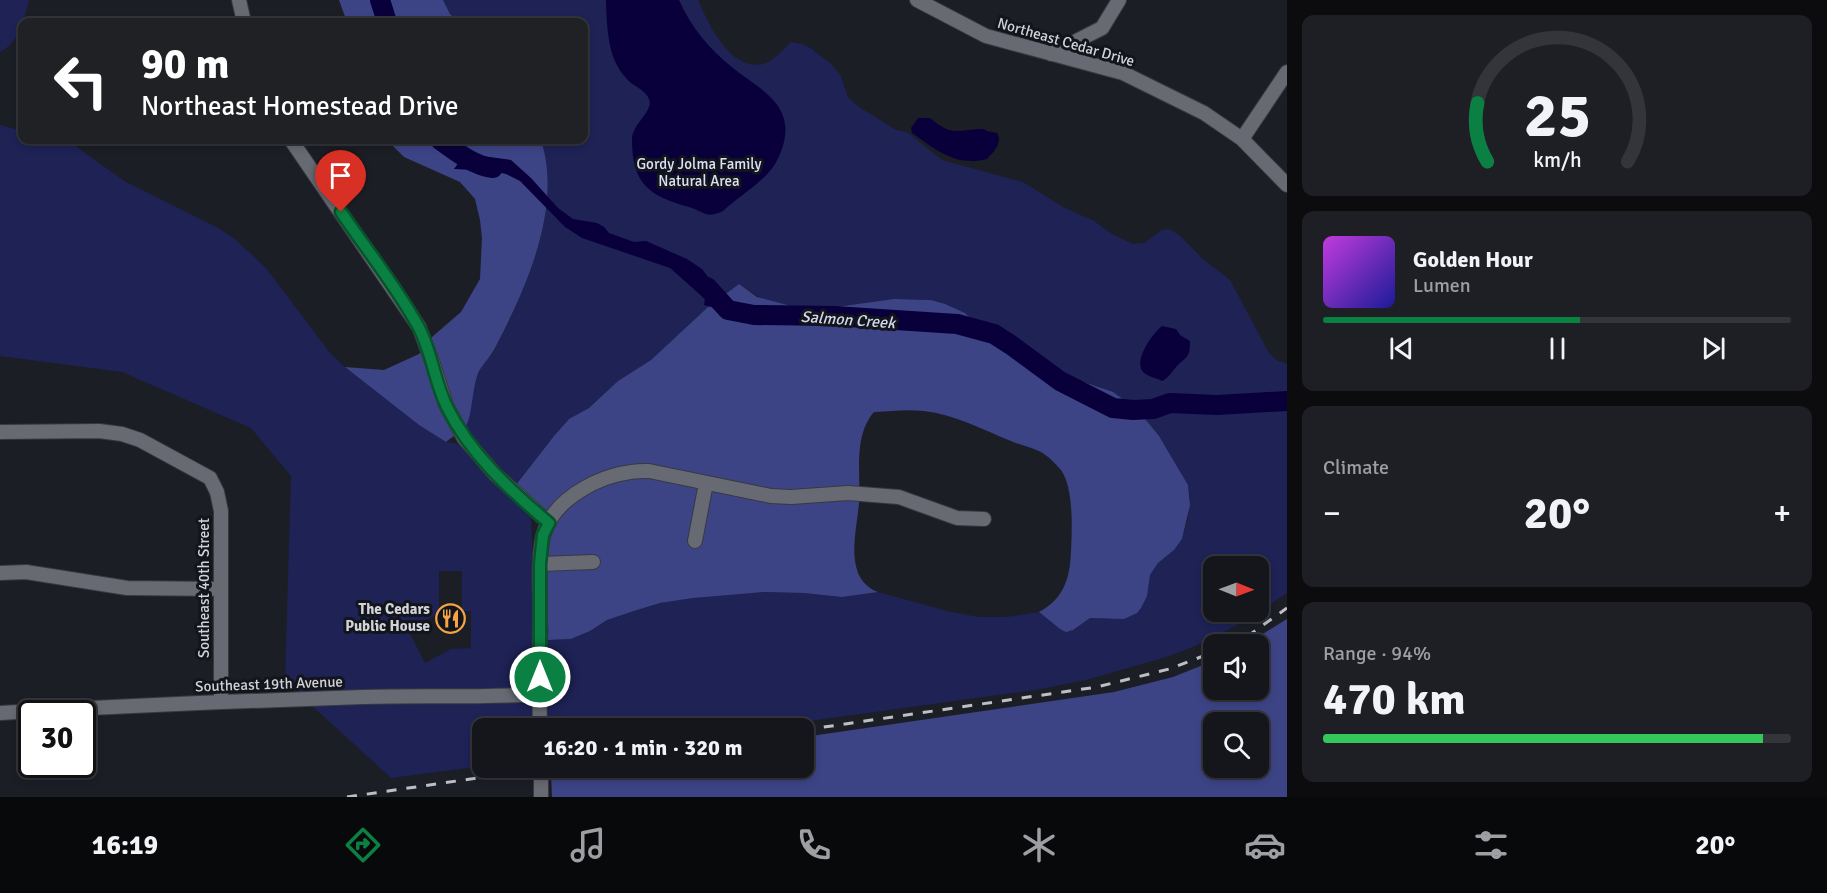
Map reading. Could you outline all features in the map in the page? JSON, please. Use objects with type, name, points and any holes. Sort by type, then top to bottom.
[{"type":"street","points":[[239,0],[243,18]]},
{"type":"street","name":"Northeast Cedar Drive","points":[[917,0],[986,36],[1123,73],[1204,113],[1242,139],[1287,185]]},
{"type":"street","points":[[1051,54],[1102,28],[1119,0]]},
{"type":"street","points":[[1242,139],[1287,72]]},
{"type":"street","points":[[294,144],[419,327],[446,405],[464,438],[495,474],[549,523]]},
{"type":"street","name":"Southeast 40th Street","points":[[0,432],[99,431],[122,434],[140,440],[210,478],[218,492],[221,511],[221,701]]},
{"type":"street","points":[[540,718],[540,564],[543,535],[559,510],[580,491],[599,480],[634,470],[649,471],[771,496],[848,493],[899,497],[957,518],[984,519]]},
{"type":"street","points":[[695,541],[706,483]]},
{"type":"street","points":[[540,564],[593,562]]},
{"type":"street","points":[[0,573],[26,572],[127,588],[221,589]]},
{"type":"street","name":"Southeast 19th Avenue","points":[[0,713],[221,701],[540,694]]},
{"type":"street","points":[[540,797],[541,778]]},
{"type":"green space","points":[[0,0],[29,0],[24,18],[18,18],[17,36],[7,48],[0,52]]},
{"type":"green space","name":"Gordy Jolma Family Natural Area","points":[[443,0],[698,0],[715,34],[732,55],[743,62],[754,65],[770,61],[791,42],[812,49],[840,74],[848,97],[856,105],[896,130],[907,132],[942,160],[1023,182],[1063,207],[1094,221],[1112,234],[1133,244],[1144,243],[1162,230],[1169,229],[1179,235],[1203,259],[1230,280],[1269,353],[1278,361],[1287,364],[1287,593],[1269,605],[1269,556],[1203,556],[1203,622],[1243,622],[1219,634],[1203,634],[1203,642],[1166,657],[1086,680],[1035,690],[814,720],[814,718],[472,718],[472,767],[391,778],[285,681],[291,476],[251,428],[122,372],[0,356],[0,125],[18,130],[18,144],[75,146],[126,182],[218,228],[235,239],[266,268],[330,353],[345,367],[419,425],[446,442],[460,444],[464,438],[476,378],[507,326],[538,247],[547,192],[547,166],[542,144],[588,144],[588,18],[454,18]],"holes":[[[739,284],[764,300],[791,306],[836,307],[894,299],[931,300],[945,304],[964,313],[983,331],[1038,366],[1100,387],[1146,420],[1159,436],[1188,485],[1190,498],[1188,518],[1182,539],[1174,550],[1158,563],[1150,575],[1147,596],[1111,619],[1090,618],[1073,630],[1067,631],[1060,629],[1039,612],[1006,617],[979,617],[951,612],[878,592],[842,597],[764,592],[707,596],[660,603],[607,620],[571,639],[536,641],[531,518],[509,493],[569,419],[589,408],[618,381],[651,360],[708,307]],[[439,571],[462,571],[462,611],[471,611],[471,648],[451,649],[425,663],[408,630],[439,613]]]},
{"type":"shaded area","points":[[339,0],[443,0],[454,18],[346,18]]},
{"type":"shaded area","points":[[606,0],[679,0],[695,29],[709,46],[768,95],[779,108],[785,122],[785,135],[783,147],[775,164],[757,183],[723,211],[706,214],[675,203],[653,193],[639,177],[635,167],[632,139],[635,128],[650,104],[645,93],[626,78],[615,61],[609,41]]},
{"type":"shaded area","points":[[918,118],[930,118],[945,128],[956,131],[984,129],[997,133],[999,140],[995,150],[987,159],[966,161],[956,159],[938,151],[912,133],[911,128]]},
{"type":"shaded area","points":[[391,144],[542,144],[547,166],[544,220],[529,274],[507,325],[492,354],[479,371],[467,424],[446,442],[419,425],[345,367],[384,370],[419,354],[432,337],[461,312],[480,279],[482,238],[475,199],[460,182],[404,157]]},
{"type":"shaded area","points":[[482,156],[511,160],[558,208],[573,219],[597,223],[609,233],[634,242],[646,241],[687,259],[702,269],[720,293],[725,311],[704,305],[705,299],[670,268],[582,238],[565,227],[520,181],[493,171],[454,169],[459,162]]},
{"type":"shaded area","points":[[739,284],[757,297],[791,306],[836,307],[894,299],[931,300],[945,304],[965,313],[983,331],[1038,366],[1113,392],[1131,405],[1159,436],[1188,485],[1190,505],[1182,539],[1174,550],[1158,563],[1150,575],[1147,596],[1137,613],[1124,619],[1090,618],[1066,632],[1039,612],[1048,607],[1060,594],[1069,570],[1071,509],[1068,487],[1061,470],[1041,452],[957,419],[924,411],[899,410],[874,412],[863,432],[859,456],[859,503],[854,556],[858,573],[862,579],[878,592],[842,597],[764,592],[693,598],[660,603],[607,620],[571,639],[548,640],[547,552],[556,525],[515,486],[569,419],[589,408],[618,381],[651,360],[708,307]]},
{"type":"shaded area","points":[[1162,326],[1176,329],[1180,335],[1190,341],[1187,356],[1162,381],[1144,373],[1140,362],[1149,341]]},
{"type":"shaded area","points":[[1287,619],[1287,797],[552,797],[551,778],[814,778],[814,736],[1114,692],[1173,677],[1203,665],[1203,700],[1269,700],[1269,634],[1263,634]]},
{"type":"waterway","name":"Salmon Creek","points":[[380,0],[386,18]]},
{"type":"waterway","name":"Salmon Creek","points":[[446,144],[472,161],[493,168]]},
{"type":"waterway","name":"Salmon Creek","points":[[707,287],[728,310],[754,315],[834,316],[957,324],[994,334],[1060,381],[1113,408],[1133,410],[1153,409],[1170,403],[1217,405],[1287,401]]},
{"type":"railway","points":[[1250,634],[1287,608]]},
{"type":"railway","points":[[814,729],[1097,687],[1169,669],[1203,656]]},
{"type":"railway","points":[[347,797],[477,778]]},
{"type":"place","name":"The Cedars Public House","points":[[451,618]]},
{"type":"route","points":[[341,212],[419,327],[446,405],[464,438],[495,474],[549,523],[543,535],[540,564],[540,677]]}]
